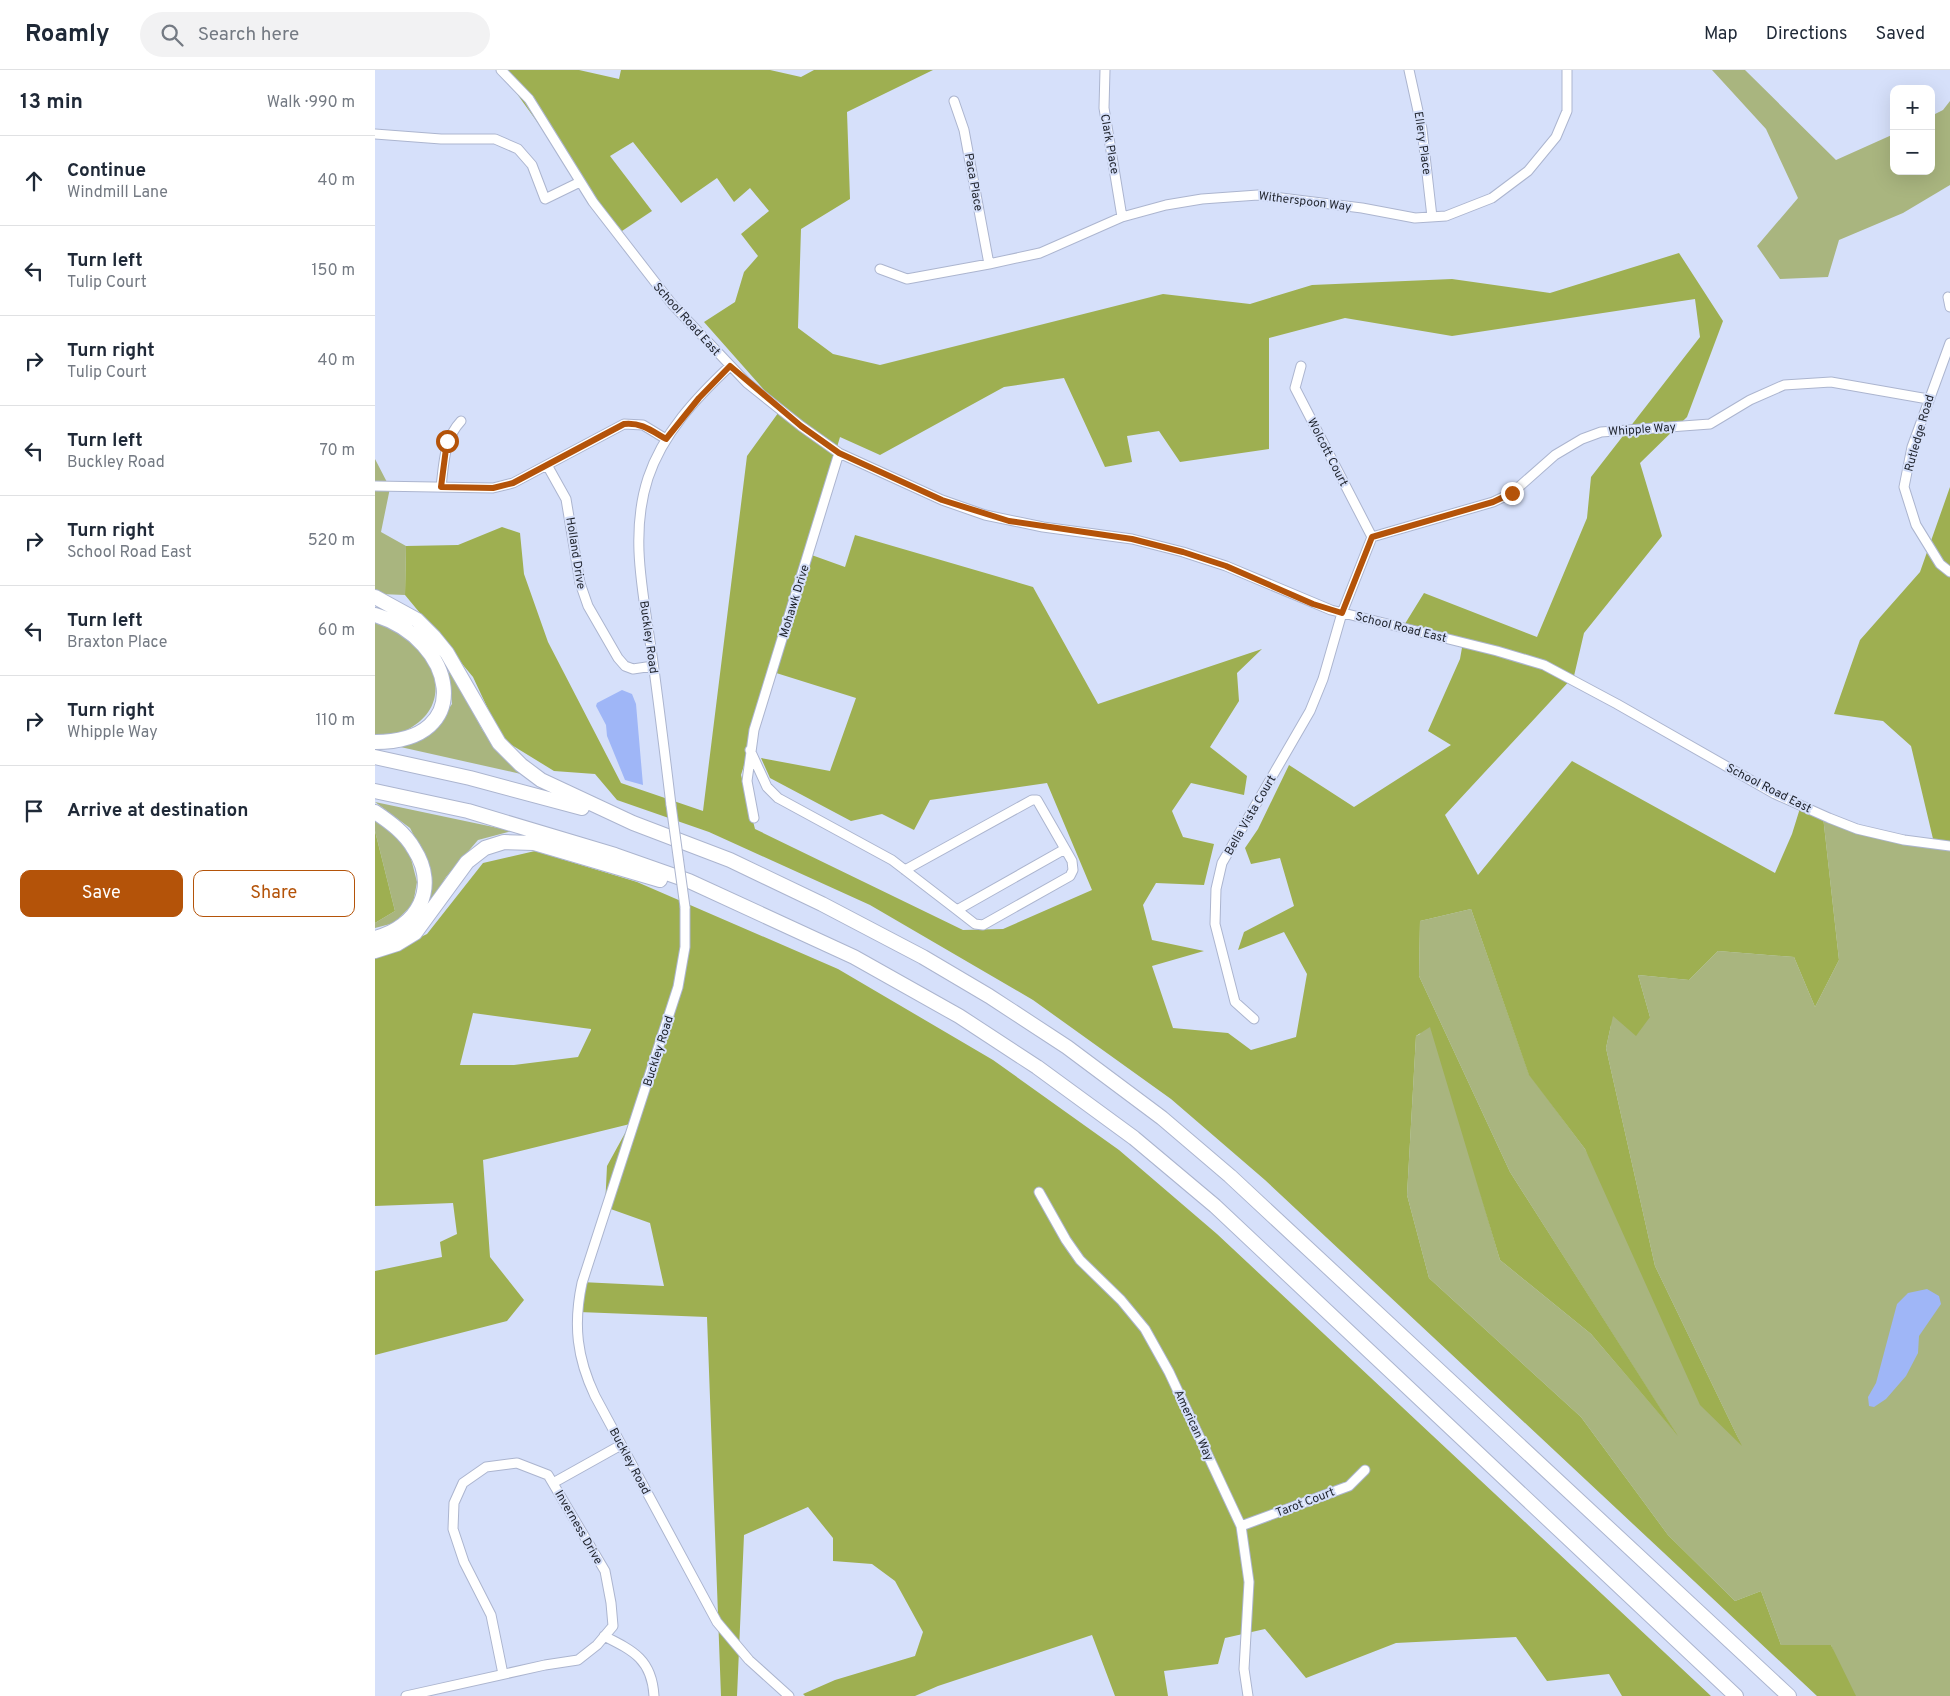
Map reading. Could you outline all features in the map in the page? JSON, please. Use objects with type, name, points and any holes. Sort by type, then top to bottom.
[{"type":"highway","points":[[375,597],[417,620],[434,637],[447,653],[496,738],[521,765],[556,789],[633,823],[730,860],[899,944],[1029,1021],[1139,1100],[1245,1189],[1789,1696]]},
{"type":"highway","points":[[375,615],[405,628],[430,652],[441,670],[444,692],[437,716],[425,730],[403,741],[375,742]]},
{"type":"highway","points":[[375,757],[470,778],[633,823]]},
{"type":"highway","points":[[375,791],[468,811],[534,829],[689,881],[711,893],[855,957],[917,991],[1037,1066],[1134,1138],[1215,1206],[1736,1696]]},
{"type":"highway","points":[[375,812],[391,823],[410,842],[421,862],[425,883],[420,905],[412,918],[395,931],[375,938]]},
{"type":"highway","points":[[375,951],[397,944],[415,933],[467,862],[485,848],[504,842],[534,843],[603,862],[690,891],[711,893]]},
{"type":"street","name":"School Road East","points":[[502,70],[529,99],[580,182],[656,286],[730,366],[801,426],[839,453],[942,500],[985,515],[1043,528],[1132,539],[1183,552],[1226,566],[1313,604],[1342,613],[1497,651],[1544,665],[1767,789],[1829,818],[1873,833],[1917,843],[1950,846]]},
{"type":"street","name":"Clark Place","points":[[1105,70],[1103,108],[1122,217]]},
{"type":"street","name":"Ellery Place","points":[[1409,70],[1423,129],[1432,217]]},
{"type":"street","name":"Witherspoon Way","points":[[880,268],[907,280],[989,264],[1040,253],[1122,217],[1166,205],[1201,199],[1258,195],[1362,208],[1415,218],[1446,216],[1492,198],[1528,171],[1556,137],[1567,111],[1567,70]]},
{"type":"street","name":"Paca Place","points":[[954,101],[965,130],[989,264]]},
{"type":"street","points":[[375,134],[441,139],[495,139],[518,149],[532,165],[545,199],[580,182]]},
{"type":"street","name":"Rutledge Road","points":[[1950,343],[1912,447],[1904,487],[1916,525],[1940,564],[1950,572]]},
{"type":"street","name":"Buckley Road","points":[[730,366],[699,398],[666,439],[648,478],[639,520],[640,564],[685,907],[685,947],[677,986],[654,1064],[589,1256],[577,1303],[576,1334],[582,1367],[621,1445],[717,1622],[749,1660],[789,1696]]},
{"type":"street","name":"Wolcott Court","points":[[1301,366],[1295,388],[1372,537]]},
{"type":"street","name":"Whipple Way","points":[[1372,537],[1493,502],[1512,493],[1555,455],[1581,439],[1601,432],[1710,424],[1750,400],[1784,385],[1831,382],[1928,399]]},
{"type":"street","points":[[441,487],[447,441],[452,430],[461,420]]},
{"type":"street","points":[[375,486],[504,486],[624,424],[643,425],[666,439]]},
{"type":"street","name":"Mohawk Drive","points":[[754,818],[747,780],[750,750],[839,453]]},
{"type":"street","name":"Holland Drive","points":[[547,465],[566,500],[580,582],[588,606],[618,658],[625,666],[633,669],[653,666]]},
{"type":"street","name":"Bella Vista Court","points":[[1254,1019],[1235,1002],[1215,924],[1216,889],[1222,863],[1310,711],[1323,679],[1342,613],[1372,537]]},
{"type":"street","points":[[750,750],[767,787],[778,798],[883,855],[975,924],[983,925],[1066,880],[1071,876],[1073,866],[1044,810],[1035,799],[905,870]]},
{"type":"street","points":[[957,910],[1065,849]]},
{"type":"street","name":"American Way","points":[[1039,1192],[1066,1240],[1080,1260],[1121,1300],[1145,1329],[1169,1372],[1241,1526],[1249,1582],[1244,1670],[1248,1696]]},
{"type":"street","name":"Inverness Drive","points":[[553,1483],[621,1445]]},
{"type":"street","name":"Inverness Drive","points":[[407,1696],[503,1674],[578,1660],[597,1645],[613,1626],[605,1572],[553,1483],[548,1475],[517,1463],[486,1467],[463,1483],[454,1503],[453,1529],[464,1562],[491,1615],[503,1674]]},
{"type":"street","name":"Tarot Court","points":[[1241,1526],[1349,1486],[1365,1470]]},
{"type":"street","points":[[605,1636],[630,1648],[646,1664],[654,1696]]},
{"type":"green space","points":[[500,70],[579,70],[619,79],[621,70],[770,70],[801,77],[814,70],[933,70],[847,112],[850,199],[801,229],[798,328],[833,354],[880,365],[1163,294],[1250,304],[1312,285],[1452,279],[1550,293],[1679,253],[1723,321],[1687,417],[1640,463],[1662,536],[1584,633],[1574,676],[1445,815],[1478,875],[1572,761],[1775,873],[1792,834],[1801,805],[1823,816],[1839,960],[1815,1007],[1794,957],[1718,951],[1689,980],[1638,975],[1650,1017],[1636,1036],[1613,1016],[1606,1048],[1655,1266],[1742,1446],[1700,1405],[1585,1149],[1529,1075],[1471,909],[1420,921],[1419,976],[1510,1172],[1678,1436],[1591,1334],[1500,1260],[1430,1027],[1416,1036],[1407,1195],[1429,1278],[1581,1417],[1668,1535],[1735,1601],[1761,1591],[1781,1645],[1831,1645],[1856,1696],[1817,1696],[1265,1180],[1171,1099],[1033,1000],[870,905],[709,832],[617,800],[595,774],[554,771],[502,739],[473,677],[405,595],[406,546],[458,545],[502,527],[520,533],[524,574],[548,642],[621,783],[703,811],[747,456],[781,409],[704,322],[735,302],[744,272],[758,256],[741,234],[769,211],[750,188],[734,202],[717,178],[681,203],[633,142],[610,156],[652,211],[622,231],[563,158]],"holes":[[[1695,299],[1700,337],[1591,477],[1587,518],[1537,637],[1424,593],[1403,627],[1463,642],[1460,659],[1428,731],[1451,745],[1354,807],[1289,765],[1258,829],[1245,848],[1251,864],[1280,858],[1294,906],[1244,932],[1238,950],[1284,932],[1307,974],[1296,1037],[1251,1050],[1228,1033],[1173,1028],[1152,966],[1204,951],[1152,940],[1143,905],[1156,883],[1204,885],[1214,844],[1183,837],[1172,811],[1191,783],[1244,795],[1247,776],[1210,747],[1239,701],[1237,673],[1262,649],[1098,704],[1033,587],[855,535],[845,567],[806,553],[840,437],[880,455],[1004,387],[1064,378],[1105,467],[1132,462],[1127,436],[1159,431],[1180,462],[1269,449],[1269,338],[1345,318],[1452,336]],[[773,672],[856,698],[830,771],[761,758],[770,778],[851,821],[882,814],[914,830],[930,800],[1047,783],[1092,890],[1003,929],[963,930],[755,829],[741,775]]]},
{"type":"green space","points":[[1712,70],[1745,70],[1836,160],[1890,136],[1890,175],[1935,175],[1935,114],[1943,110],[1950,101],[1950,185],[1903,213],[1839,240],[1828,277],[1780,279],[1757,246],[1798,198],[1766,129]]},
{"type":"green space","points":[[375,459],[390,488],[381,532],[406,546],[405,595],[380,594],[375,591]]},
{"type":"green space","points":[[1950,487],[1950,844],[1934,843],[1911,746],[1883,721],[1834,714],[1860,640],[1920,572]]},
{"type":"green space","points":[[375,619],[403,634],[417,646],[426,657],[432,669],[435,692],[433,703],[427,714],[418,723],[402,733],[375,737]]},
{"type":"green space","points":[[448,666],[483,731],[521,774],[396,746],[433,731],[452,704]]},
{"type":"green space","points":[[375,802],[512,831],[478,840],[446,877],[426,909],[431,869],[410,828]]},
{"type":"green space","points":[[1823,816],[1934,843],[1950,844],[1950,1696],[1850,1696],[1831,1645],[1781,1645],[1761,1591],[1735,1601],[1668,1535],[1581,1417],[1429,1278],[1407,1195],[1416,1036],[1420,1034],[1427,1009],[1500,1260],[1591,1334],[1675,1432],[1510,1172],[1419,976],[1420,921],[1471,909],[1529,1074],[1585,1149],[1741,1444],[1655,1266],[1606,1048],[1611,1025],[1610,1015],[1650,1017],[1638,975],[1689,980],[1718,951],[1794,957],[1815,1007],[1839,960]]},
{"type":"green space","points":[[375,820],[407,843],[417,882],[413,904],[394,923],[375,928],[375,923],[395,911],[375,831]]},
{"type":"green space","points":[[375,831],[395,911],[375,923]]},
{"type":"green space","points":[[535,851],[637,882],[838,969],[993,1060],[1119,1150],[1217,1234],[1711,1696],[1622,1696],[1609,1674],[1547,1681],[1516,1637],[1396,1643],[1306,1678],[1265,1629],[1225,1638],[1218,1664],[1164,1671],[1168,1696],[1115,1696],[1092,1635],[938,1686],[915,1696],[805,1696],[803,1694],[835,1680],[915,1656],[923,1632],[895,1581],[872,1564],[833,1561],[833,1538],[808,1507],[744,1535],[737,1696],[721,1696],[707,1317],[579,1312],[581,1282],[664,1286],[650,1223],[605,1207],[607,1166],[630,1124],[483,1160],[490,1257],[524,1300],[507,1321],[375,1355],[375,1271],[442,1257],[440,1242],[457,1234],[453,1203],[375,1206],[375,959],[427,934],[483,863]],"holes":[[[473,1013],[591,1029],[578,1057],[514,1065],[460,1065]]]},
{"type":"water","points":[[622,690],[632,694],[636,704],[643,785],[625,780],[607,736],[606,725],[596,706],[597,703]]},
{"type":"water","points":[[1927,1289],[1939,1296],[1941,1304],[1919,1336],[1918,1353],[1906,1376],[1886,1399],[1874,1407],[1869,1406],[1868,1397],[1876,1383],[1897,1304],[1908,1293]]},
{"type":"route","points":[[447,441],[441,487],[493,488],[504,486],[547,465],[606,431],[624,424],[643,425],[666,439],[699,398],[730,366],[801,426],[839,453],[942,500],[1009,521],[1043,528],[1132,539],[1198,556],[1226,566],[1313,604],[1342,613],[1372,537],[1493,502],[1512,493]]}]
